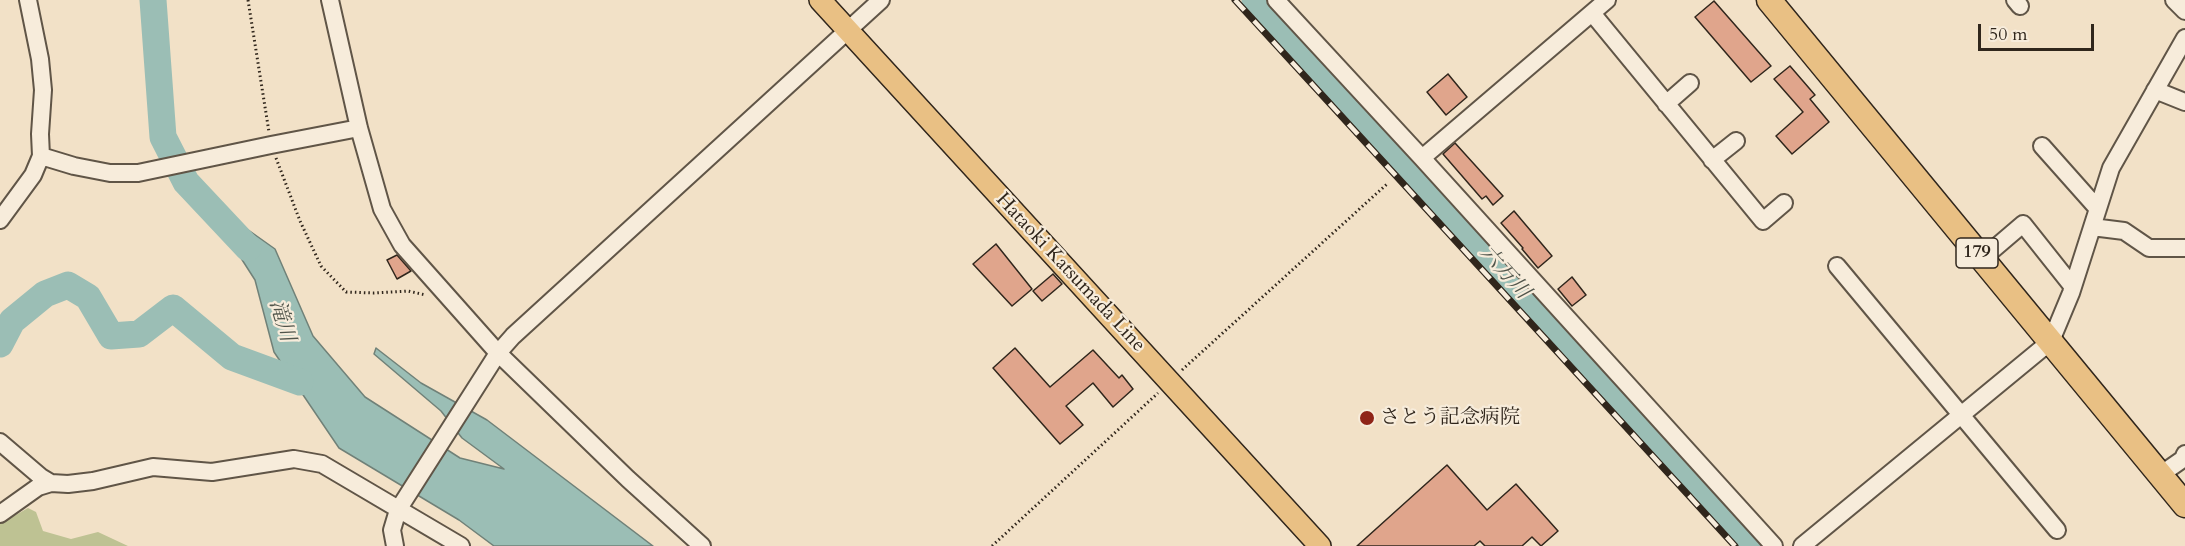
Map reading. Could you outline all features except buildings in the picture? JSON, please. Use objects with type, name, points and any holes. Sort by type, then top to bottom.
[{"type":"highway","name":"179","points":[[1769,0],[2185,504]]},
{"type":"main road","name":"Hataoki Katsumada Line","points":[[820,0],[1320,546]]},
{"type":"street","points":[[0,220],[33,175],[41,156],[43,90],[40,59],[28,0]]},
{"type":"street","points":[[330,0],[359,128],[382,208],[402,245],[498,353],[628,479],[702,546]]},
{"type":"street","points":[[395,546],[392,530],[398,510],[498,353],[522,328],[881,0]]},
{"type":"street","points":[[1276,0],[1774,546]]},
{"type":"street","points":[[1422,158],[1607,0]]},
{"type":"street","points":[[2174,0],[2185,11]]},
{"type":"street","points":[[1592,13],[1763,221],[1784,203]]},
{"type":"street","points":[[1802,546],[2051,341],[2073,287],[2111,168],[2184,41]]},
{"type":"street","points":[[1666,104],[1690,83]]},
{"type":"street","points":[[2155,90],[2184,106]]},
{"type":"street","points":[[41,156],[101,171],[138,173],[359,128]]},
{"type":"street","points":[[1712,160],[1736,141]]},
{"type":"street","points":[[2043,146],[2098,209]]},
{"type":"street","points":[[1982,259],[2023,224],[2073,287]]},
{"type":"street","points":[[2092,227],[2124,231],[2149,248],[2185,248]]},
{"type":"street","points":[[1837,266],[2057,530]]},
{"type":"street","points":[[0,442],[51,483]]},
{"type":"street","points":[[2160,475],[2183,459],[2185,454]]},
{"type":"street","points":[[0,514],[38,487],[51,483],[68,484],[93,481],[153,467],[212,472],[294,459],[322,464],[461,546]]},
{"type":"path","points":[[248,0],[269,145],[321,266],[346,292],[408,291],[436,297],[443,293]]},
{"type":"path","points":[[992,546],[1387,184]]},
{"type":"green space","points":[[28,508],[36,512],[43,531],[71,539],[98,532],[128,546],[0,546],[0,524]]},
{"type":"water","points":[[230,217],[275,249],[313,336],[365,397],[460,458],[504,469],[462,438],[441,411],[374,354],[376,348],[421,383],[487,420],[653,546],[494,546],[459,520],[339,448],[274,352],[255,280],[239,255],[213,228]]},
{"type":"waterway","name":"滝川","points":[[153,0],[163,137],[186,182],[248,248]]},
{"type":"waterway","name":"六万川","points":[[1255,0],[1753,546]]},
{"type":"waterway","points":[[0,344],[12,321],[45,294],[68,285],[88,297],[111,336],[139,334],[173,308],[232,357],[300,382]]},
{"type":"railway","points":[[1235,0],[1735,546]]},
{"type":"place","name":"さとう記念病院","points":[[1367,418]]}]
